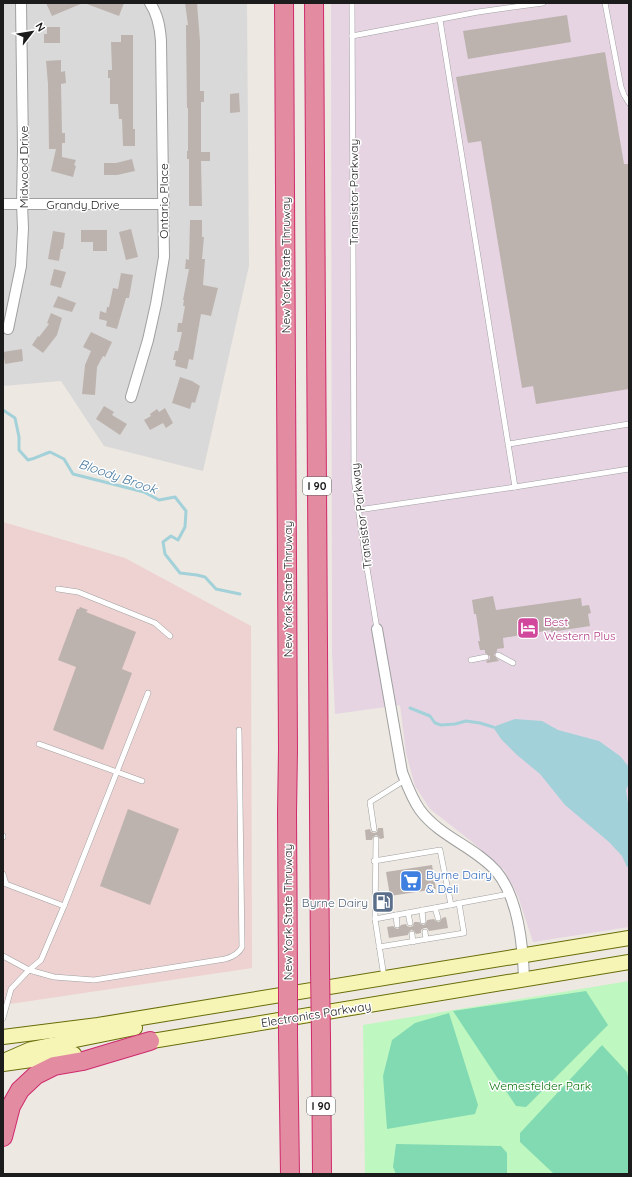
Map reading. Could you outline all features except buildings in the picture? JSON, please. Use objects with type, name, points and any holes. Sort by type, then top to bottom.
[{"type":"highway","name":"New York State Thruway","points":[[284,3],[288,750],[288,1076],[290,1174]]},
{"type":"highway","name":"I 90","points":[[314,3],[322,1174]]},
{"type":"highway","points":[[3,1137],[11,1106],[20,1090],[36,1075],[54,1066],[83,1060],[150,1041]]},
{"type":"highway","points":[[277,1174],[282,1109],[288,1076]]},
{"type":"main road","name":"Electronics Parkway","points":[[3,1037],[98,1025],[629,938]]},
{"type":"main road","name":"Electronics Parkway","points":[[3,1064],[629,962]]},
{"type":"main road","points":[[3,1061],[31,1049],[132,1029],[203,1008]]},
{"type":"street","name":"Midwood Drive","points":[[8,329],[21,266],[24,228],[22,204],[23,150],[21,3]]},
{"type":"street","name":"Ontario Place","points":[[131,397],[148,340],[164,257],[162,40],[156,12],[150,3]]},
{"type":"street","name":"Grandy Drive","points":[[3,204],[164,204]]},
{"type":"street","name":"Transistor Parkway","points":[[377,629],[402,772],[409,791],[421,811],[440,829],[477,853],[503,881],[512,901],[522,936],[524,979]]},
{"type":"lane","name":"Transistor Parkway","points":[[352,3],[354,479],[377,629]]},
{"type":"lane","points":[[352,36],[478,12],[543,3]]},
{"type":"lane","points":[[605,3],[621,87],[629,103]]},
{"type":"lane","points":[[440,20],[516,486]]},
{"type":"lane","points":[[508,444],[629,424]]},
{"type":"lane","points":[[358,510],[629,469]]},
{"type":"lane","points":[[58,589],[78,592],[155,623],[170,636]]},
{"type":"lane","points":[[498,655],[513,663]]},
{"type":"lane","points":[[471,660],[486,657]]},
{"type":"lane","points":[[3,1018],[11,989],[41,960],[64,906],[148,693]]},
{"type":"lane","points":[[3,956],[29,970],[54,977],[94,980],[225,959],[232,957],[241,950],[239,730]]},
{"type":"lane","points":[[39,744],[142,781]]},
{"type":"lane","points":[[374,829],[370,802],[405,780]]},
{"type":"lane","points":[[376,839],[374,861],[375,919],[384,978]]},
{"type":"lane","points":[[374,861],[440,850],[451,905]]},
{"type":"lane","points":[[3,874],[6,884],[64,906]]},
{"type":"lane","points":[[375,919],[509,894]]},
{"type":"lane","points":[[379,947],[464,933],[459,903]]},
{"type":"lane","points":[[435,908],[438,918]]},
{"type":"lane","points":[[422,910],[423,921]]},
{"type":"lane","points":[[408,913],[410,923]]},
{"type":"lane","points":[[396,915],[397,925]]},
{"type":"lane","points":[[440,930],[441,937]]},
{"type":"lane","points":[[425,932],[426,940]]},
{"type":"lane","points":[[412,934],[413,942]]},
{"type":"lane","points":[[399,936],[400,944]]},
{"type":"shaded area","points":[[3,3],[247,3],[249,266],[203,471],[104,446],[61,381],[3,386]]},
{"type":"shaded area","points":[[331,3],[629,3],[629,927],[533,942],[518,896],[504,870],[471,841],[430,809],[415,786],[406,753],[400,705],[335,714],[332,652]]},
{"type":"shaded area","points":[[3,522],[125,558],[251,626],[252,968],[3,1005]]},
{"type":"green space","name":"Wemesfelder Park","points":[[629,981],[629,1174],[365,1174],[363,1025]]},
{"type":"green space","points":[[586,991],[608,1025],[526,1107],[516,1106],[453,1011]]},
{"type":"green space","points":[[449,1013],[478,1105],[475,1114],[387,1129],[383,1076],[392,1040],[415,1023]]},
{"type":"green space","points":[[602,1045],[627,1072],[629,1081],[629,1174],[554,1174],[520,1142],[520,1133]]},
{"type":"green space","points":[[396,1144],[501,1146],[507,1153],[507,1174],[396,1174],[393,1167]]},
{"type":"water","points":[[515,719],[542,721],[558,730],[599,741],[620,756],[629,767],[629,783],[626,790],[629,810],[629,866],[627,867],[622,856],[609,842],[565,805],[540,774],[517,755],[501,739],[493,727]]},
{"type":"waterway","name":"Bloody Brook","points":[[3,410],[15,418],[19,437],[19,450],[28,460],[50,452],[64,459],[73,474],[144,492],[159,500],[175,497],[186,511],[185,527],[178,540],[171,536],[163,542],[165,554],[180,573],[205,577],[216,589],[240,594]]},
{"type":"waterway","points":[[410,708],[430,716],[435,723],[441,725],[455,724],[466,721],[493,727]]},
{"type":"place","name":"Best Western Plus","points":[[528,628]]},
{"type":"place","name":"Byrne Dairy & Deli","points":[[411,881]]},
{"type":"place","name":"Byrne Dairy","points":[[383,902]]}]
